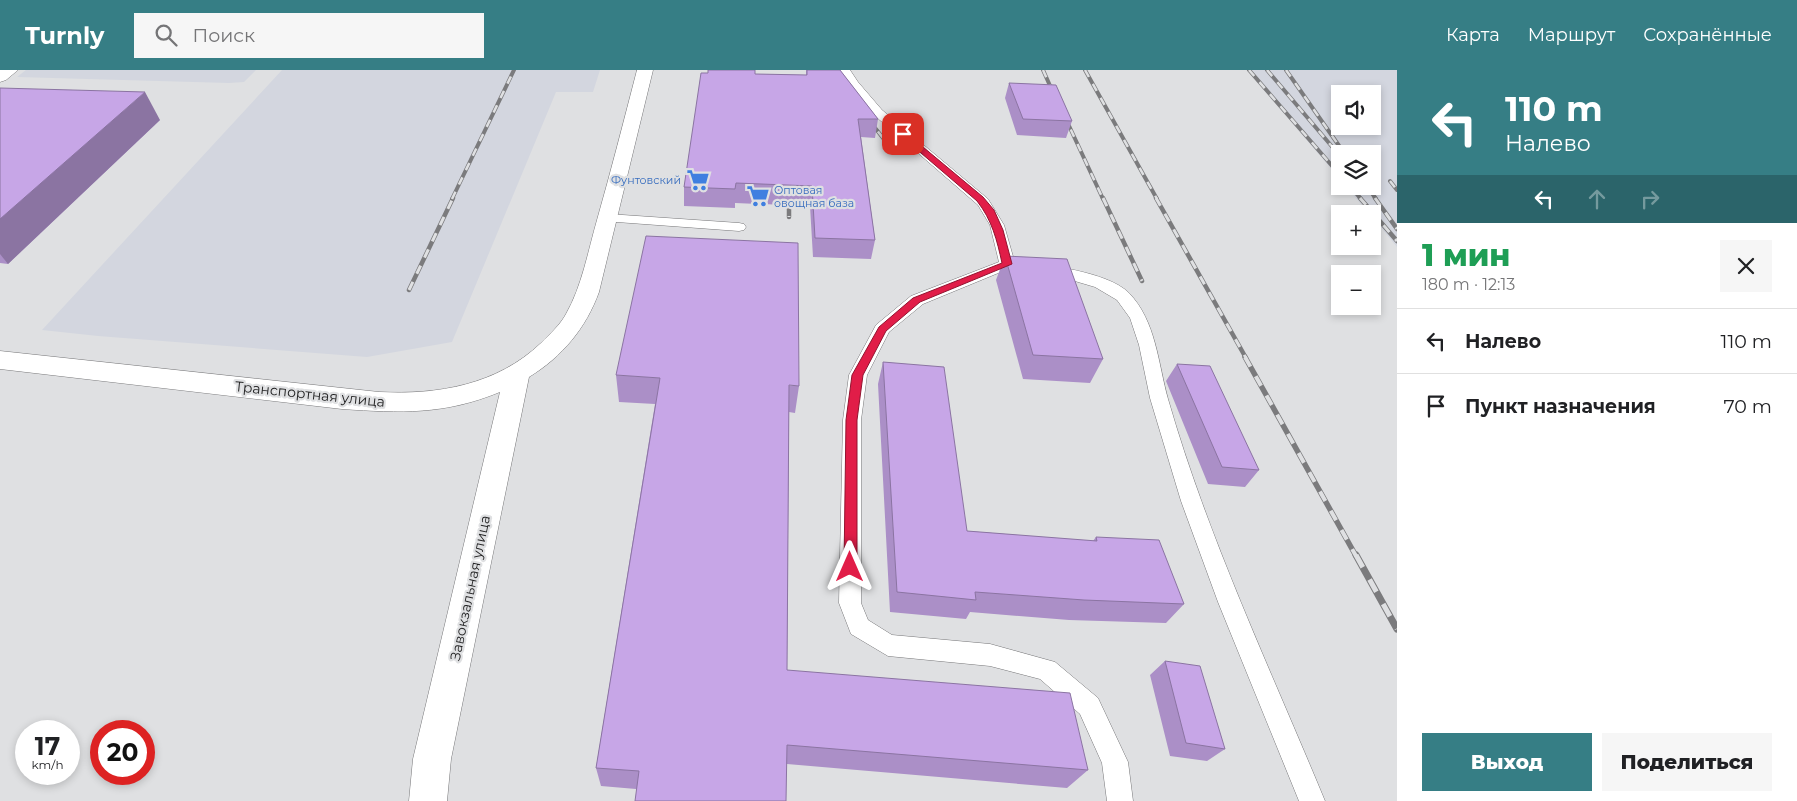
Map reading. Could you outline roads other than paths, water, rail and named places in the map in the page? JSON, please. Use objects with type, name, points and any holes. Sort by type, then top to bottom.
[{"type":"street","points":[[0,77],[10,70]]},
{"type":"street","name":"Транспортная улица","points":[[0,360],[342,399],[390,402],[440,400],[481,389],[517,375],[545,354],[573,323],[585,296],[608,218],[645,70]]},
{"type":"street","name":"Завокзальная улица","points":[[428,801],[432,759],[517,375]]},
{"type":"lane","points":[[844,70],[856,89],[876,109],[916,146],[980,199],[990,212],[998,230],[1007,264]]},
{"type":"lane","points":[[608,218],[739,227]]},
{"type":"lane","points":[[1120,801],[1116,762],[1089,706],[1047,670],[990,655],[888,645],[859,627],[850,603],[852,420],[858,375],[882,329],[917,300],[1007,264],[1072,276],[1104,285],[1122,296],[1139,320],[1160,399],[1202,531],[1312,801]]},
{"type":"railway","points":[[452,199],[514,70]]},
{"type":"railway","points":[[1043,70],[1055,97]]},
{"type":"railway","points":[[1085,70],[1157,199]]},
{"type":"railway","points":[[1249,70],[1331,165]]},
{"type":"railway","points":[[1267,70],[1331,145]]},
{"type":"railway","points":[[1286,70],[1338,145]]},
{"type":"railway","points":[[1064,115],[1103,199]]},
{"type":"railway","points":[[868,119],[887,143]]},
{"type":"railway","points":[[1390,181],[1397,190]]},
{"type":"railway","points":[[789,190],[789,217]]},
{"type":"railway","points":[[1358,195],[1361,199]]},
{"type":"railway","points":[[1373,195],[1376,199]]},
{"type":"railway","points":[[409,290],[453,198]]},
{"type":"railway","points":[[1103,198],[1142,281]]},
{"type":"railway","points":[[1156,198],[1246,358]]},
{"type":"railway","points":[[1360,198],[1397,241]]},
{"type":"railway","points":[[1375,198],[1397,229]]},
{"type":"railway","points":[[1245,357],[1356,556]]},
{"type":"railway","points":[[1356,555],[1397,629]]},
{"type":"place","name":"Фунтовский","points":[[698,180]]},
{"type":"place","name":"Оптовая овощная база","points":[[758,196]]}]
